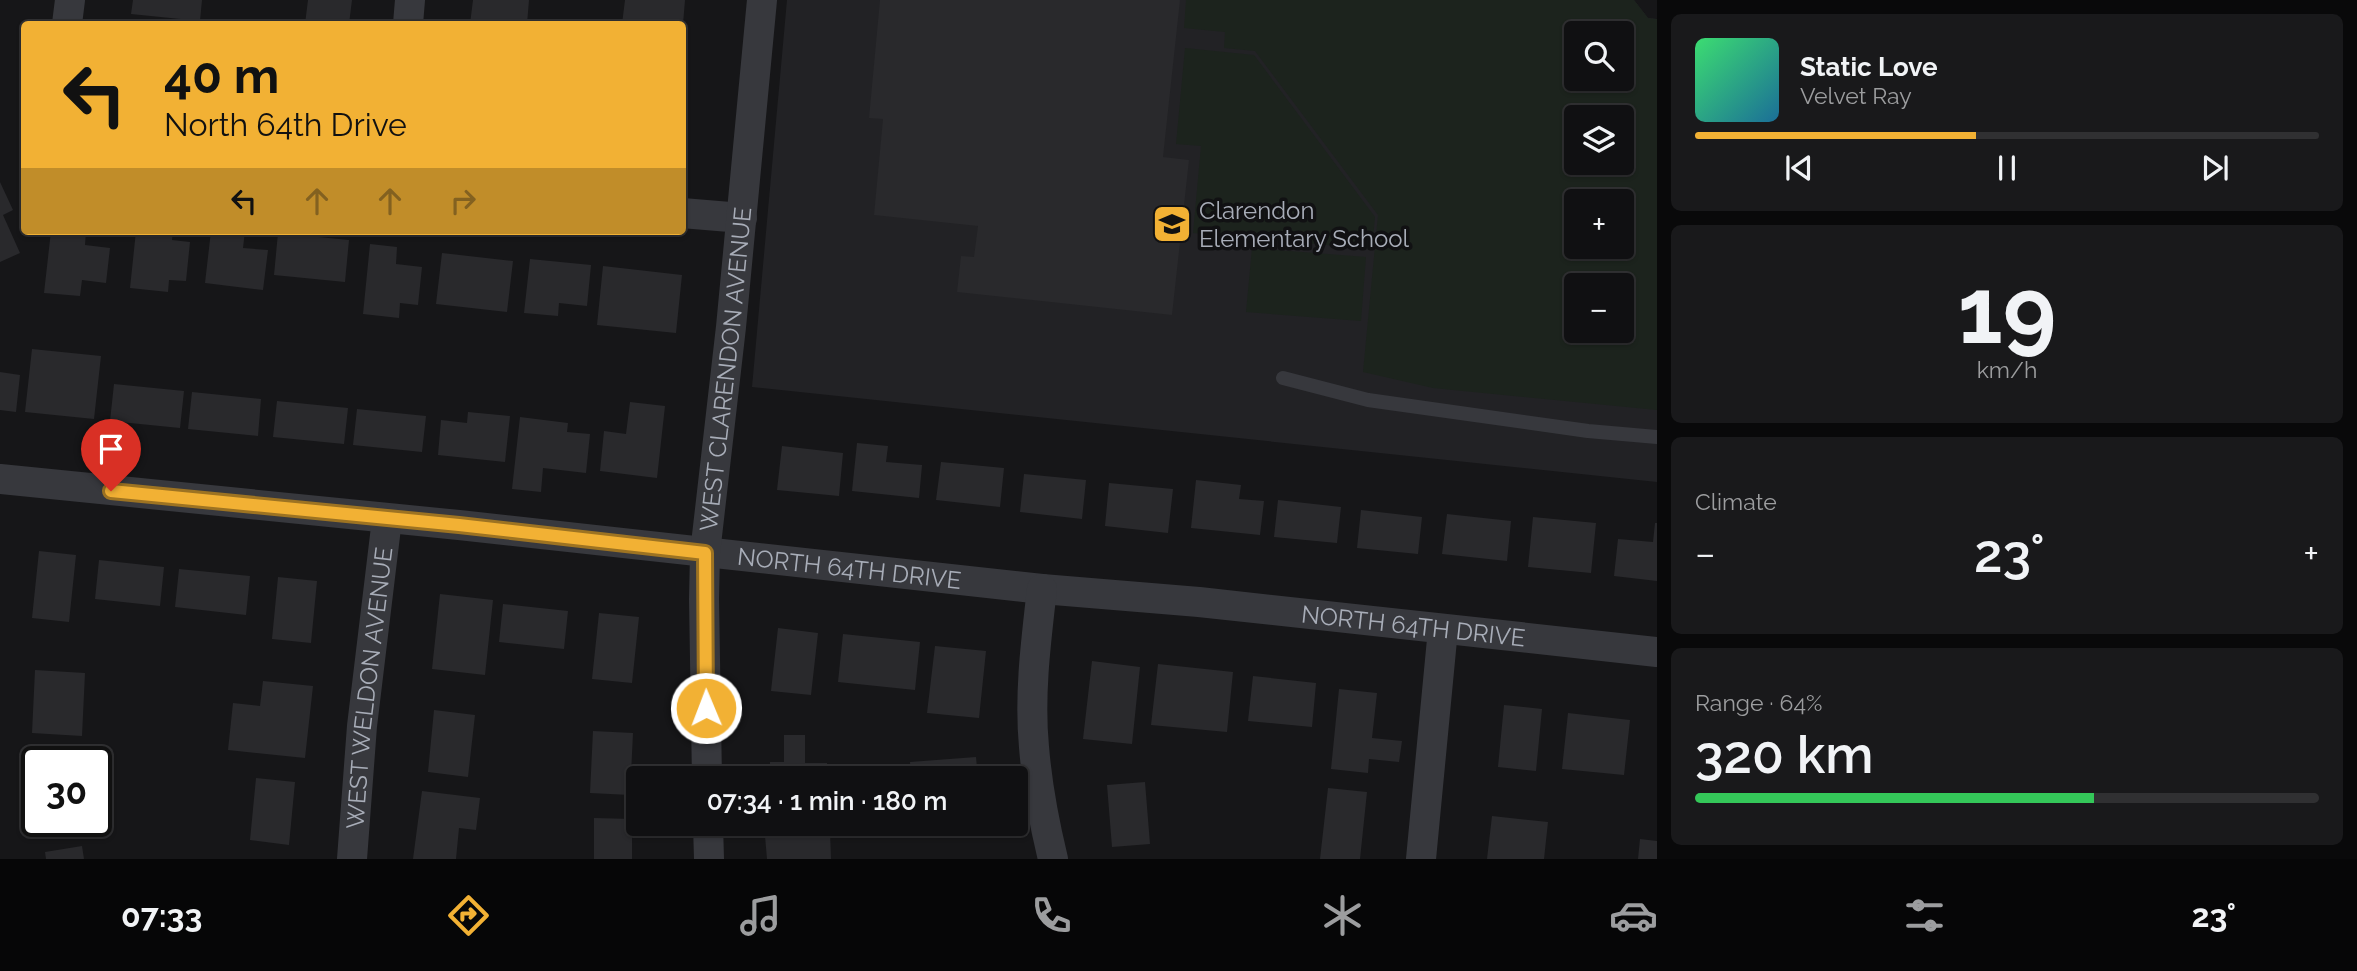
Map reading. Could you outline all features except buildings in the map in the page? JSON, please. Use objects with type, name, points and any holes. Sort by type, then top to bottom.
[{"type":"street","points":[[68,21],[70,0]]},
{"type":"street","points":[[408,21],[410,0]]},
{"type":"street","name":"WEST CLARENDON AVENUE","points":[[707,766],[705,553],[742,218],[762,0]]},
{"type":"street","points":[[686,213],[742,218]]},
{"type":"street","name":"NORTH 64TH DRIVE","points":[[0,479],[1042,589],[1199,602],[1657,652]]},
{"type":"street","name":"WEST WELDON AVENUE","points":[[352,859],[362,726],[387,519]]},
{"type":"street","points":[[1042,589],[1035,654],[1034,744],[1044,822],[1053,859]]},
{"type":"street","points":[[1421,859],[1443,629]]},
{"type":"street","points":[[708,836],[709,859]]},
{"type":"lane","points":[[1283,378],[1368,400],[1588,431],[1657,437]]},
{"type":"shaded area","name":"Clarendon Elementary School","points":[[787,0],[1634,0],[1648,18],[1657,19],[1657,482],[752,387]]},
{"type":"shaded area","points":[[1186,0],[1634,0],[1648,18],[1657,19],[1657,410],[1433,388],[1363,372],[1378,215],[1255,51],[1224,48],[1225,32],[1184,28]]},
{"type":"shaded area","points":[[1185,48],[1254,55],[1375,217],[1372,249],[1193,233],[1201,146],[1176,144]]},
{"type":"shaded area","points":[[1252,248],[1366,257],[1361,321],[1246,312]]},
{"type":"place","name":"Clarendon Elementary School","points":[[1172,224]]},
{"type":"route","points":[[111,491],[459,525],[705,553],[706,708]]}]
